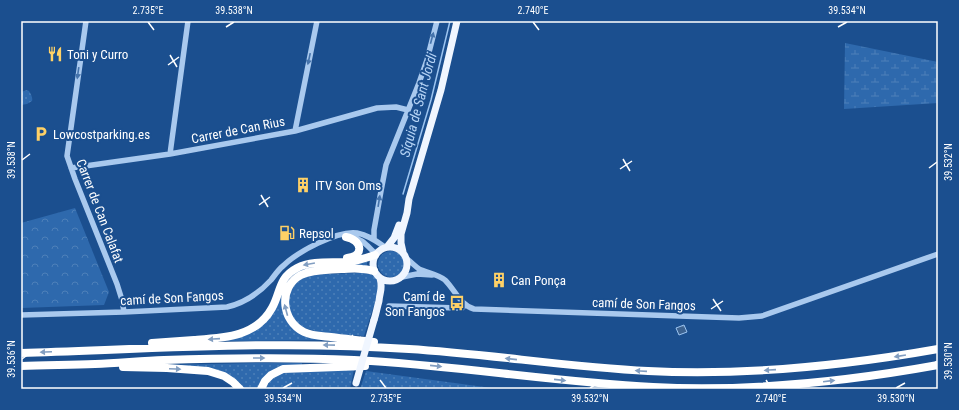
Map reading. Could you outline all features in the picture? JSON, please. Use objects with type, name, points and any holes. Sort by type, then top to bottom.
[{"type":"highway","points":[[332,263],[340,259],[353,258],[359,252],[360,248],[357,242],[346,237]]},
{"type":"highway","points":[[99,350],[119,345],[223,338],[239,334],[253,327],[265,318],[274,304],[283,280],[291,272],[302,265],[357,261],[375,255]]},
{"type":"highway","points":[[374,271],[357,268],[302,274],[291,284],[286,293],[284,303],[287,315],[298,329],[312,334],[397,344],[410,349]]},
{"type":"highway","points":[[21,353],[279,344],[334,345],[410,349],[607,369],[662,372],[702,372],[771,370],[819,366],[879,359],[938,349]]},
{"type":"highway","points":[[21,366],[166,360],[268,358],[336,359],[406,363],[588,383],[684,388],[752,387],[807,384],[874,376],[938,365]]},
{"type":"highway","points":[[261,389],[265,381],[271,375],[283,369],[357,366],[393,367],[406,363]]},
{"type":"highway","points":[[94,364],[111,367],[167,368],[208,371],[224,376],[240,389]]},
{"type":"main road","points":[[378,306],[386,291],[394,281],[402,277],[407,267],[407,259],[403,252],[401,243],[401,234],[409,199],[441,90],[457,21]]},
{"type":"main road","points":[[394,281],[380,278],[374,271],[373,262],[375,255],[386,247],[395,236],[409,199]]},
{"type":"main road","points":[[386,247],[396,247],[403,252]]},
{"type":"main road","points":[[355,386],[382,289],[380,278]]},
{"type":"street","name":"Carrer de Can Calafat","points":[[86,21],[67,156],[117,284],[124,312]]},
{"type":"street","points":[[170,154],[188,21]]},
{"type":"street","points":[[294,131],[317,21]]},
{"type":"street","points":[[374,240],[374,230],[386,166],[427,60],[437,21]]},
{"type":"street","name":"Carrer de Can Rius","points":[[71,168],[170,154],[294,131],[377,108],[396,108],[408,110]]},
{"type":"street","points":[[325,241],[345,234],[353,233],[365,235],[386,247]]},
{"type":"street","points":[[325,241],[346,237],[359,238],[375,255]]},
{"type":"street","name":"camí de Son Fangos","points":[[21,315],[124,312],[222,307],[238,304],[251,298],[261,290],[290,260],[310,247],[325,241]]},
{"type":"street","name":"camí de Son Fangos","points":[[389,306],[462,308],[465,304],[471,308],[480,309],[739,318],[762,316],[938,254]]},
{"type":"street","points":[[407,259],[420,269],[436,275],[446,282],[465,304]]},
{"type":"street","points":[[402,277],[417,274],[436,275]]},
{"type":"green space","points":[[845,43],[938,62],[938,103],[844,109]]},
{"type":"green space","points":[[27,90],[31,95],[32,101],[21,105],[21,92]]},
{"type":"green space","points":[[75,208],[109,292],[104,305],[21,308],[21,223]]},
{"type":"green space","points":[[391,251],[400,255],[404,264],[400,273],[391,277],[382,273],[378,264],[382,255]]},
{"type":"green space","points":[[367,261],[367,266],[296,274],[283,311],[288,323],[330,340],[224,341],[256,329],[286,283],[295,273],[304,268]]},
{"type":"green space","points":[[318,274],[371,274],[375,277],[379,290],[364,336],[333,334],[316,331],[303,327],[293,318],[289,303],[293,287],[297,282],[312,275]]},
{"type":"green space","points":[[302,363],[302,365],[291,365],[258,389],[245,389],[239,382],[230,376],[167,365]]},
{"type":"green space","points":[[354,369],[350,389],[265,389],[276,376],[281,373]]},
{"type":"green space","points":[[366,371],[499,389],[360,389]]},
{"type":"water","points":[[684,325],[687,332],[679,335],[676,328]]},
{"type":"waterway","name":"Síquia de Sant Jordi","points":[[403,194],[431,100],[450,21]]},
{"type":"place","name":"Toni y Curro","points":[[55,54]]},
{"type":"place","name":"Lowcostparking.es","points":[[41,134]]},
{"type":"place","name":"ITV Son Oms","points":[[303,185]]},
{"type":"place","name":"Repsol","points":[[287,233]]},
{"type":"place","name":"Can Ponça","points":[[499,280]]},
{"type":"place","name":"Camí de Son Fangos","points":[[457,303]]}]
